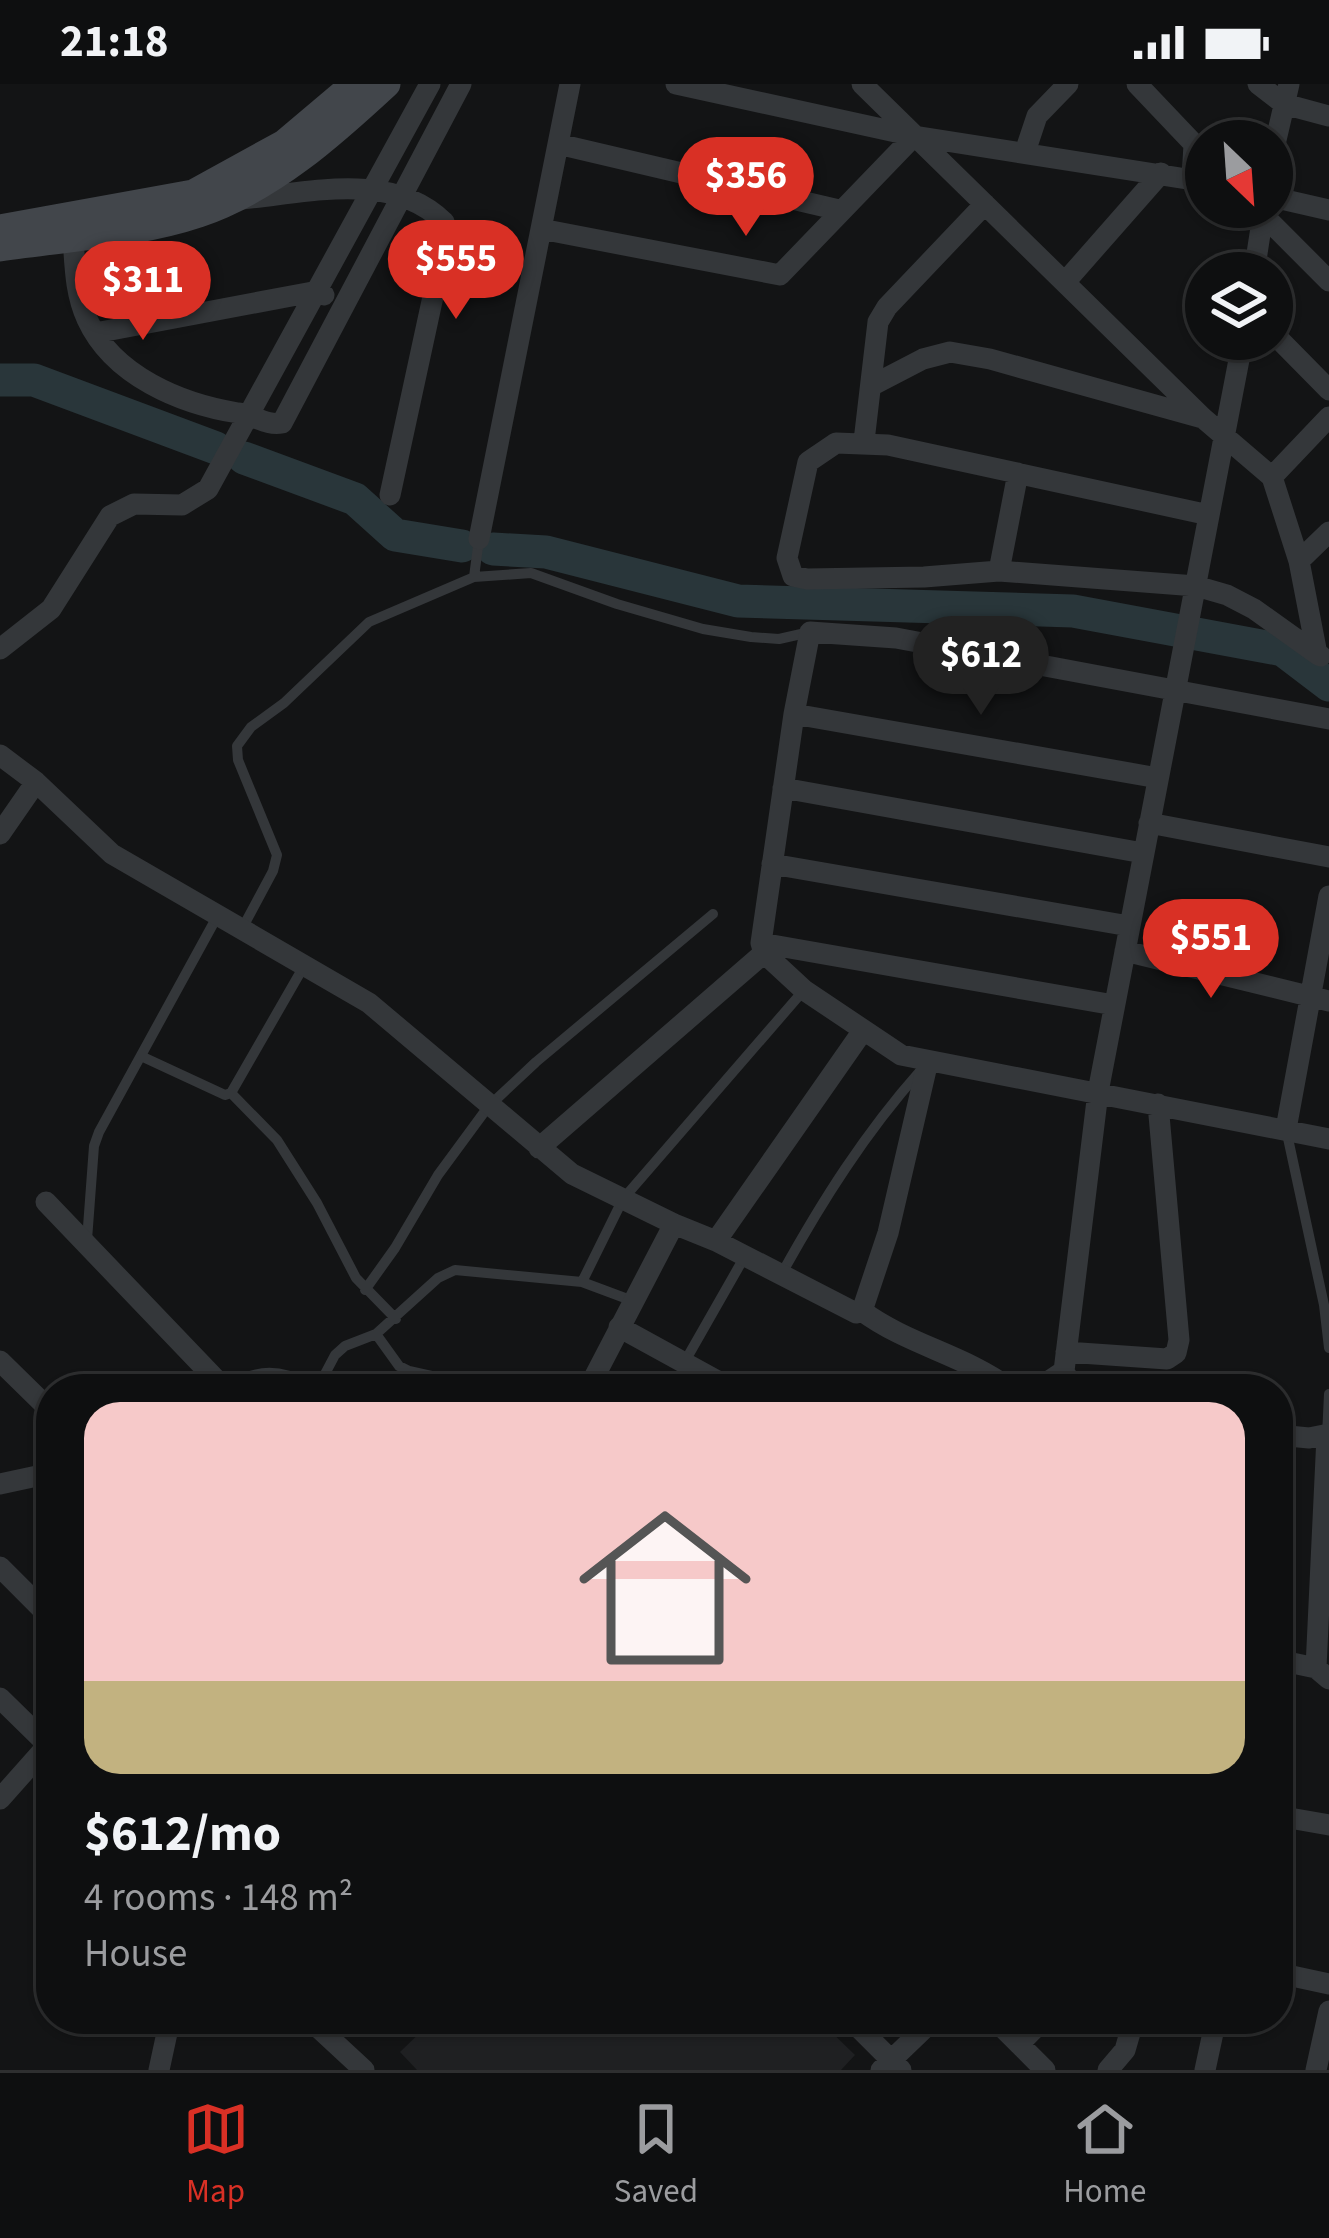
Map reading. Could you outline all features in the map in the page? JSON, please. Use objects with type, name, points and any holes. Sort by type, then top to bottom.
[{"type":"main road","points":[[0,228],[193,194],[284,143],[354,84]]},
{"type":"main road","points":[[0,248],[166,224],[236,200],[322,142],[387,84]]},
{"type":"street","points":[[0,649],[51,609],[110,516],[134,504],[182,505],[208,489],[430,84]]},
{"type":"street","points":[[73,237],[76,284],[95,333],[134,374],[175,398],[282,423],[461,84]]},
{"type":"street","points":[[479,539],[570,84]]},
{"type":"street","points":[[676,84],[914,136],[1185,178]]},
{"type":"street","points":[[862,84],[1203,418],[1272,477],[1323,656]]},
{"type":"street","points":[[1025,152],[1036,116],[1068,84]]},
{"type":"street","points":[[1137,84],[1185,135]]},
{"type":"street","points":[[1258,84],[1329,116]]},
{"type":"street","points":[[541,229],[780,275],[914,136]]},
{"type":"street","points":[[558,144],[839,210]]},
{"type":"street","points":[[1066,281],[1161,173]]},
{"type":"street","points":[[236,200],[373,188],[403,196],[437,215],[447,232],[390,494]]},
{"type":"street","points":[[864,441],[878,322],[985,204]]},
{"type":"street","points":[[1293,208],[1329,211]]},
{"type":"street","points":[[1285,228],[1329,280]]},
{"type":"street","points":[[95,333],[318,292],[345,306]]},
{"type":"street","points":[[871,386],[923,359],[950,352],[1203,418]]},
{"type":"street","points":[[1293,353],[1329,389]]},
{"type":"street","points":[[1158,1104],[1179,1340],[1176,1353],[1167,1359],[1068,1371],[1098,1092],[1239,360]]},
{"type":"street","points":[[1272,477],[1329,417]]},
{"type":"street","points":[[1209,515],[864,441],[836,442],[808,462],[787,558],[793,576],[924,577],[999,571],[1196,586],[1254,609],[1323,656]]},
{"type":"street","points":[[999,571],[1018,473]]},
{"type":"street","points":[[1299,561],[1329,532]]},
{"type":"street","points":[[539,1148],[762,948],[810,632],[896,638],[1329,719]]},
{"type":"street","points":[[794,714],[1158,778]]},
{"type":"street","points":[[0,755],[36,782],[112,854],[368,1003],[572,1174],[862,1312],[891,1332],[989,1374]]},
{"type":"street","points":[[0,834],[36,782]]},
{"type":"street","points":[[783,788],[1143,853]]},
{"type":"street","points":[[1149,823],[1329,857]]},
{"type":"street","points":[[772,864],[1130,926]]},
{"type":"street","points":[[1286,1130],[1320,999],[1329,896]]},
{"type":"street","points":[[762,948],[805,989],[902,1055],[1329,1139]]},
{"type":"street","points":[[762,948],[1114,1006]]},
{"type":"street","points":[[1125,951],[1320,999]]},
{"type":"street","points":[[716,1241],[862,1032]]},
{"type":"street","points":[[862,1312],[888,1233],[928,1061]]},
{"type":"street","points":[[46,1202],[211,1374]]},
{"type":"street","points":[[596,1374],[674,1224]]},
{"type":"street","points":[[619,1327],[704,1374]]},
{"type":"street","points":[[0,1361],[36,1396]]},
{"type":"street","points":[[1293,1435],[1328,1435],[1322,1673],[1293,1664]]},
{"type":"street","points":[[0,1484],[36,1480]]},
{"type":"street","points":[[0,1567],[36,1603]]},
{"type":"street","points":[[0,1698],[36,1733]]},
{"type":"street","points":[[0,1799],[36,1760]]},
{"type":"street","points":[[1293,1819],[1329,1825]]},
{"type":"street","points":[[1293,1976],[1329,1984]]},
{"type":"street","points":[[1316,2070],[1329,2011]]},
{"type":"street","points":[[159,2070],[167,2034]]},
{"type":"street","points":[[325,2034],[364,2070]]},
{"type":"street","points":[[863,2034],[892,2067],[921,2034]]},
{"type":"street","points":[[1009,2034],[1045,2070]]},
{"type":"street","points":[[1019,2044],[1029,2034]]},
{"type":"street","points":[[1108,2070],[1125,2050],[1130,2034]]},
{"type":"street","points":[[1204,2070],[1212,2034]]},
{"type":"lane","points":[[474,577],[479,539]]},
{"type":"lane","points":[[243,927],[277,855],[238,760],[237,746],[369,622],[474,577],[531,573],[703,629],[779,639],[810,632]]},
{"type":"lane","points":[[365,1290],[437,1175],[488,1106],[713,914]]},
{"type":"lane","points":[[87,1244],[94,1146],[218,915]]},
{"type":"lane","points":[[142,1057],[224,1095],[231,1093],[306,963]]},
{"type":"lane","points":[[581,1282],[623,1199],[805,989]]},
{"type":"lane","points":[[781,1274],[828,1190],[881,1115],[928,1061]]},
{"type":"lane","points":[[231,1093],[277,1140],[365,1290],[395,1319]]},
{"type":"lane","points":[[1286,1130],[1329,1348]]},
{"type":"lane","points":[[684,1363],[746,1256]]},
{"type":"lane","points":[[325,1374],[345,1346],[376,1334],[438,1278],[455,1270],[581,1282],[633,1301]]},
{"type":"lane","points":[[376,1334],[399,1366],[422,1374]]},
{"type":"lane","points":[[1328,1435],[1329,1394]]},
{"type":"shaded area","points":[[419,2034],[833,2034],[855,2055],[841,2070],[417,2070],[400,2052]]},
{"type":"waterway","points":[[0,380],[34,380],[216,448]]},
{"type":"waterway","points":[[244,458],[355,499],[395,535],[462,546]]},
{"type":"waterway","points":[[493,549],[546,552],[738,601],[1073,611],[1283,650],[1329,685]]}]
